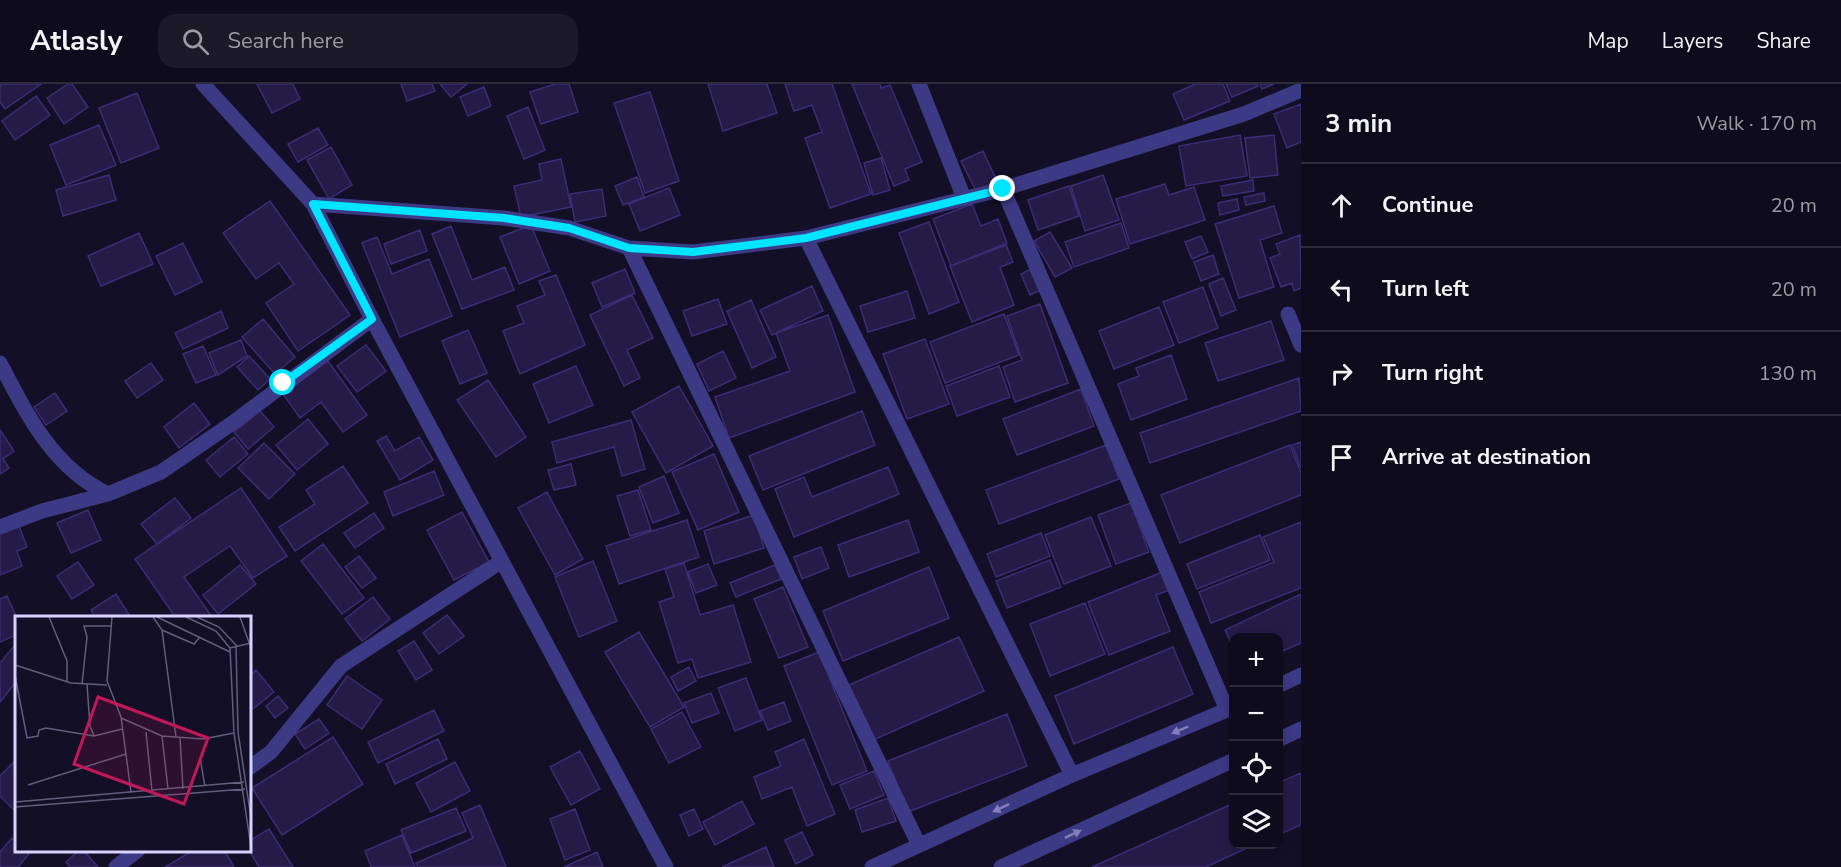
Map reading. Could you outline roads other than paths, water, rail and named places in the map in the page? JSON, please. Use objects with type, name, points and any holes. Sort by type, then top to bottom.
[{"type":"street","points":[[203,84],[313,204],[372,319],[666,867]]},
{"type":"street","points":[[919,84],[964,198]]},
{"type":"street","points":[[313,204],[504,218],[569,228],[629,248],[693,252],[806,238],[1003,189],[1244,114],[1301,90]]},
{"type":"street","points":[[1003,189],[1229,707]]},
{"type":"street","points":[[806,238],[1072,775]]},
{"type":"street","points":[[629,248],[919,845]]},
{"type":"street","points":[[1288,314],[1301,345]]},
{"type":"street","points":[[0,526],[42,511],[108,494],[161,472],[231,424],[372,319]]},
{"type":"street","points":[[0,363],[27,415],[57,458],[86,483],[108,494]]},
{"type":"street","points":[[250,767],[271,752],[341,666],[502,561]]},
{"type":"street","points":[[1283,684],[1301,675]]},
{"type":"street","points":[[872,867],[1072,775],[1229,709]]},
{"type":"street","points":[[1283,738],[1301,729]]},
{"type":"street","points":[[1001,867],[1229,762]]},
{"type":"street","points":[[116,867],[135,852]]}]
